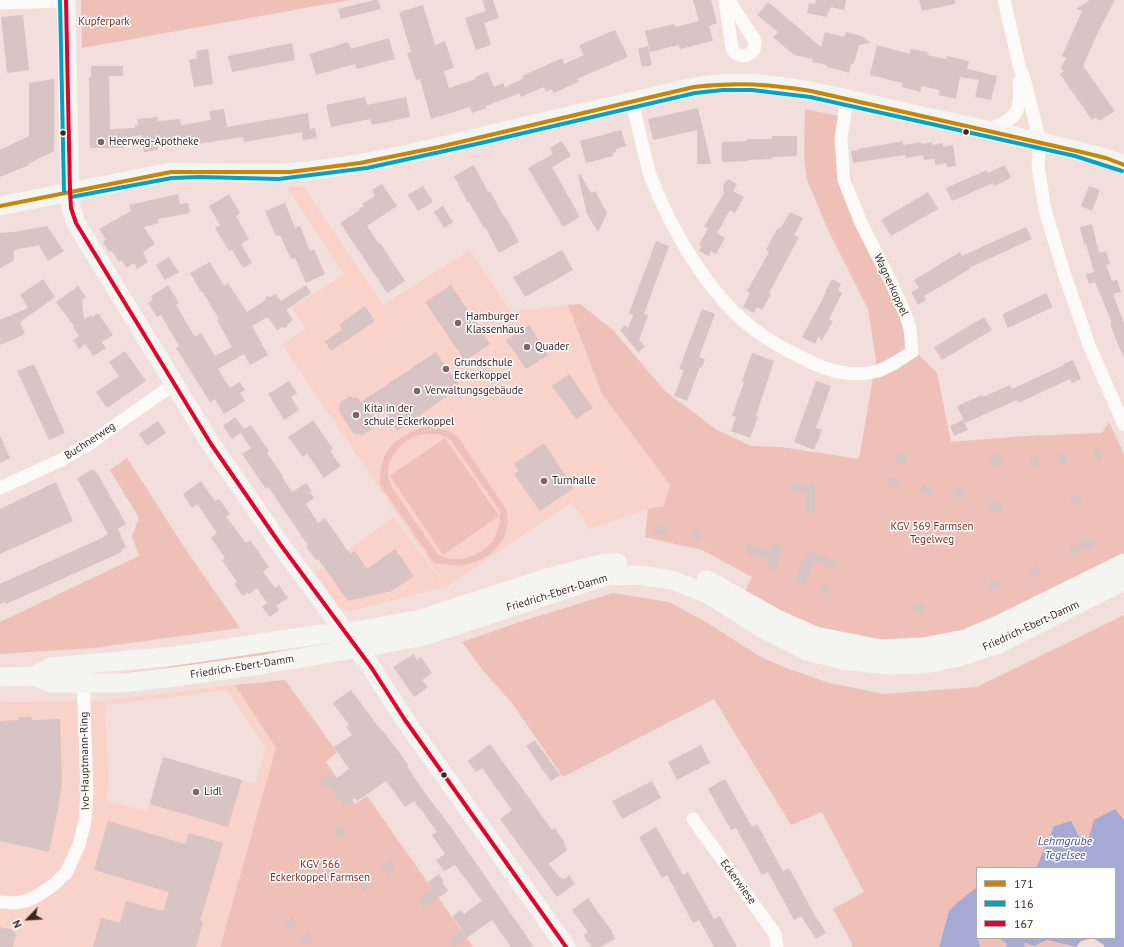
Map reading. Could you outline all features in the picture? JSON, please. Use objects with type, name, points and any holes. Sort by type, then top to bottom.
[{"type":"main road","points":[[66,0],[70,191],[71,208],[76,223],[211,444],[338,629],[357,648],[376,674],[405,720],[566,947]]},
{"type":"main road","points":[[0,206],[171,172],[200,171],[278,173],[340,166],[430,149],[694,86],[731,82],[768,84],[847,99],[1084,152],[1124,165]]},
{"type":"main road","name":"Friedrich-Ebert-Damm","points":[[0,677],[33,676],[52,683],[83,674],[175,656],[322,634],[338,629],[421,619],[547,578],[605,563],[640,562],[674,567],[713,582],[777,619],[815,636],[881,649],[923,647],[965,639],[985,631],[1124,563]]},
{"type":"main road","name":"Friedrich-Ebert-Damm","points":[[83,674],[121,682],[166,678],[357,648],[424,636],[606,576],[638,575],[672,580],[708,594],[765,630],[807,651],[844,660],[886,665],[925,664],[959,657],[998,644],[1124,581]]},
{"type":"main road","points":[[310,656],[338,629]]},
{"type":"street","points":[[0,3],[66,0]]},
{"type":"street","points":[[725,0],[732,49],[740,56],[747,56],[754,50],[755,41],[729,0]]},
{"type":"street","points":[[1004,0],[1020,69],[1024,78],[1040,142],[1038,166],[1045,210],[1065,276],[1089,344],[1124,425]]},
{"type":"street","points":[[988,130],[1007,123],[1015,115],[1020,98],[1018,80],[1020,69]]},
{"type":"street","name":"Wagnerkoppel","points":[[632,102],[650,174],[673,225],[710,284],[729,306],[754,330],[784,349],[813,364],[833,371],[854,374],[876,372],[912,352],[910,329],[906,316],[891,282],[861,223],[844,180],[841,138],[847,99]]},
{"type":"street","name":"Buchnerweg","points":[[0,488],[61,460],[89,444],[174,384]]},
{"type":"street","name":"Ivo-Hauptmann-Ring","points":[[0,902],[14,903],[26,901],[52,886],[66,873],[79,845],[85,821],[87,794],[83,674]]},
{"type":"street","name":"Eckerwiese","points":[[693,819],[775,934],[777,947]]},
{"type":"shaded area","name":"Grundschule Eckerkoppel","points":[[303,186],[383,305],[470,250],[511,312],[568,305],[602,394],[670,485],[664,506],[648,509],[590,529],[572,502],[446,587],[282,344],[306,329],[292,307],[344,275],[287,187]]},
{"type":"shaded area","points":[[394,517],[445,587],[350,611],[340,608],[316,573]]},
{"type":"shaded area","points":[[235,685],[276,748],[220,947],[0,947],[0,702],[102,701]],"holes":[[[227,690],[266,749],[255,784],[163,757],[147,811],[107,801],[109,780],[105,705]]]},
{"type":"green space","name":"Kupferpark","points":[[81,0],[350,0],[82,48]]},
{"type":"green space","name":"KGV 569 Farmsen Tegelweg","points":[[805,109],[849,118],[844,133],[854,192],[916,352],[937,373],[951,442],[1024,436],[1102,433],[1109,422],[1124,454],[1124,556],[1049,593],[954,635],[883,642],[805,624],[744,593],[752,577],[702,550],[645,537],[648,509],[664,506],[670,485],[602,394],[568,305],[580,304],[614,331],[665,391],[717,430],[751,446],[781,447],[859,459],[876,360],[868,309],[829,232],[807,180],[804,156]]},
{"type":"green space","points":[[425,426],[434,427],[447,430],[458,437],[506,509],[508,519],[504,538],[499,546],[484,558],[461,566],[434,563],[380,485],[383,462],[390,447],[404,436]],"holes":[[[419,435],[441,435],[450,439],[500,511],[498,528],[494,539],[487,547],[477,554],[466,558],[454,559],[443,557],[438,554],[391,486],[389,478],[389,464],[398,448],[408,440]]]},
{"type":"green space","points":[[445,438],[499,516],[443,555],[390,476]]},
{"type":"green space","points":[[127,458],[186,550],[240,628],[93,648],[0,654],[0,622],[139,556],[132,536],[139,518],[110,470]]},
{"type":"green space","points":[[613,593],[669,602],[706,622],[759,656],[783,667],[829,683],[884,694],[977,687],[1124,615],[1124,819],[1088,840],[1054,826],[1036,867],[976,867],[976,888],[949,911],[939,947],[852,947],[852,943],[833,909],[864,892],[822,812],[791,825],[714,699],[563,777],[512,703],[485,673],[462,642]]},
{"type":"green space","points":[[304,646],[276,651],[254,660],[122,677],[120,673],[166,668],[181,662]]},
{"type":"green space","name":"KGV 566 Eckerkoppel Farmsen","points":[[285,680],[337,752],[326,762],[355,804],[367,796],[473,947],[220,947],[276,748],[235,685]]},
{"type":"green space","points":[[978,939],[1000,939],[1007,944],[1005,947],[980,947]]},
{"type":"green space","points":[[1047,940],[1074,947],[1024,947],[1025,943],[1034,946]]},
{"type":"water","name":"Lehmgrube Tegelsee","points":[[1115,809],[1124,819],[1124,947],[1104,947],[1104,945],[1095,939],[1116,939],[1116,867],[1036,867],[1054,826],[1071,821],[1078,835],[1088,840],[1094,820]]},
{"type":"water","points":[[976,888],[976,939],[978,939],[980,947],[939,947],[949,911]]},
{"type":"water","points":[[1000,939],[1089,939],[1081,941],[1076,947],[1047,940],[1034,946],[1025,943],[1024,947],[1005,947],[1007,944]]},
{"type":"building","points":[[378,0],[381,9],[341,19],[338,9]]},
{"type":"building","points":[[482,0],[493,0],[499,18],[484,23],[491,45],[476,50],[465,18],[486,11]]},
{"type":"building","points":[[693,0],[711,0],[717,23],[709,26],[713,41],[680,49],[679,45],[650,52],[645,31],[674,24],[675,27],[699,21]]},
{"type":"building","points":[[816,0],[846,0],[844,10],[831,7],[826,17],[807,13],[809,3],[820,5],[815,4]]},
{"type":"building","points":[[919,0],[955,0],[955,4],[922,11]]},
{"type":"building","points":[[1090,0],[1115,0],[1098,32],[1083,66],[1115,111],[1099,121],[1096,117],[1092,120],[1060,74],[1064,71],[1061,68],[1066,58],[1062,56],[1082,11],[1076,9]]},
{"type":"building","points":[[768,2],[821,47],[825,32],[844,37],[846,32],[861,36],[871,43],[859,45],[854,64],[851,64],[849,73],[827,67],[827,65],[812,62],[813,59],[794,55],[773,37],[778,32],[757,15]]},
{"type":"building","points":[[423,5],[435,45],[445,41],[454,68],[444,71],[449,88],[476,79],[475,77],[488,72],[494,87],[503,83],[505,87],[523,79],[522,76],[562,58],[564,64],[584,55],[579,45],[615,30],[628,57],[577,79],[578,82],[554,93],[552,89],[546,92],[544,87],[521,97],[519,93],[486,106],[487,108],[472,113],[470,107],[431,119],[420,79],[416,80],[407,53],[411,52],[399,12]]},
{"type":"building","points":[[23,15],[29,70],[7,73],[1,17]]},
{"type":"building","points":[[389,38],[395,59],[357,69],[355,64],[316,75],[310,54],[348,42],[351,49]]},
{"type":"building","points":[[292,43],[295,60],[232,72],[228,56]]},
{"type":"building","points":[[877,45],[910,54],[911,49],[928,52],[927,55],[946,59],[947,56],[969,61],[967,69],[997,76],[991,100],[975,97],[979,80],[960,77],[956,99],[938,95],[940,90],[922,86],[920,92],[902,87],[903,83],[870,75]]},
{"type":"building","points":[[648,46],[652,65],[642,67],[638,49]]},
{"type":"building","points":[[208,49],[213,84],[194,87],[189,60],[197,58],[196,51]]},
{"type":"building","points":[[91,66],[123,66],[123,76],[109,76],[110,129],[135,128],[135,125],[138,125],[137,119],[157,117],[158,121],[180,119],[181,125],[211,120],[209,111],[224,109],[227,127],[308,113],[310,129],[315,128],[317,138],[303,140],[302,132],[244,142],[243,137],[191,145],[190,136],[157,142],[158,150],[144,152],[141,135],[124,138],[124,148],[90,148],[89,77],[91,77]]},
{"type":"building","points":[[54,79],[54,151],[28,164],[29,165],[0,177],[0,150],[29,136],[29,83]]},
{"type":"building","points":[[365,97],[367,105],[406,97],[410,117],[372,125],[370,119],[331,127],[326,105]]},
{"type":"building","points":[[698,108],[711,164],[697,164],[697,130],[653,140],[648,119]]},
{"type":"building","points":[[621,130],[626,146],[616,149],[616,152],[612,153],[613,156],[586,163],[580,141]]},
{"type":"building","points":[[772,136],[797,136],[797,156],[722,162],[722,142],[747,141],[747,139],[772,139]]},
{"type":"building","points":[[562,141],[571,156],[552,167],[580,217],[563,227],[528,168],[553,154],[550,148]]},
{"type":"building","points":[[903,141],[903,145],[932,142],[932,145],[943,143],[943,147],[953,145],[956,166],[947,167],[946,163],[935,165],[935,159],[924,160],[923,155],[906,158],[905,155],[853,163],[851,151]]},
{"type":"building","points":[[474,165],[488,192],[490,191],[519,242],[499,253],[485,227],[484,228],[469,202],[468,203],[454,176]]},
{"type":"building","points":[[1005,165],[1011,178],[994,186],[993,183],[952,201],[946,188],[987,170],[988,173]]},
{"type":"building","points":[[580,174],[591,193],[595,191],[607,213],[598,232],[587,214],[578,175]]},
{"type":"building","points":[[728,179],[737,184],[733,191],[744,197],[735,213],[730,210],[717,233],[725,238],[716,254],[711,251],[709,256],[699,251],[702,246],[699,245],[708,228],[704,227],[724,193],[723,185]]},
{"type":"building","points":[[382,184],[397,206],[367,226],[405,281],[387,293],[340,223],[360,210],[359,209],[364,206],[362,204],[375,196],[372,190]]},
{"type":"building","points":[[423,186],[433,202],[418,211],[408,195]]},
{"type":"building","points":[[1089,186],[1100,190],[1092,211],[1081,206]]},
{"type":"building","points":[[928,192],[938,209],[891,236],[881,220]]},
{"type":"building","points":[[178,194],[180,204],[188,203],[190,213],[158,219],[159,223],[144,227],[155,244],[143,252],[148,262],[137,269],[134,263],[126,268],[122,260],[119,262],[112,251],[109,252],[103,242],[106,240],[99,229],[131,211],[129,205]]},
{"type":"building","points":[[229,194],[240,213],[236,216],[249,239],[241,244],[252,263],[243,268],[232,250],[229,251],[215,228],[220,225],[209,206]]},
{"type":"building","points":[[285,203],[295,228],[300,226],[310,251],[314,249],[325,274],[306,283],[295,258],[291,259],[280,235],[276,236],[265,211]]},
{"type":"building","points":[[443,206],[453,222],[444,228],[434,212]]},
{"type":"building","points":[[790,212],[803,218],[794,235],[799,237],[769,293],[771,294],[762,310],[757,307],[754,313],[743,307],[750,293],[747,291],[769,252],[766,250],[771,240],[777,229],[780,227],[781,228]]},
{"type":"building","points":[[1092,224],[1099,253],[1106,251],[1110,264],[1106,265],[1112,281],[1117,280],[1121,292],[1113,294],[1124,323],[1124,358],[1110,323],[1112,323],[1095,282],[1089,284],[1086,274],[1094,272],[1086,244],[1084,244],[1080,227]]},
{"type":"building","points":[[47,226],[64,251],[48,261],[39,245],[14,250],[13,261],[0,268],[0,233]]},
{"type":"building","points":[[1026,227],[1032,239],[969,268],[970,269],[924,296],[926,300],[918,305],[911,292],[919,288],[914,280],[960,252],[962,256]]},
{"type":"building","points":[[656,241],[669,246],[644,314],[648,315],[639,340],[645,347],[638,352],[620,330],[625,325],[628,328],[633,315],[629,313]]},
{"type":"building","points":[[562,250],[573,270],[525,297],[513,277]]},
{"type":"building","points":[[169,257],[179,272],[165,280],[156,265]]},
{"type":"building","points":[[210,262],[224,286],[228,283],[247,312],[265,300],[266,296],[270,297],[276,294],[281,301],[306,285],[311,293],[286,310],[293,320],[286,328],[282,327],[277,330],[268,317],[252,326],[268,355],[250,365],[244,354],[218,369],[230,388],[240,382],[245,390],[240,393],[245,401],[224,414],[215,399],[210,402],[176,348],[179,346],[161,315],[157,317],[148,303],[153,299],[151,296],[168,285],[179,303],[176,305],[195,337],[201,333],[215,356],[232,347],[217,320],[219,319],[190,273]]},
{"type":"building","points":[[43,279],[55,297],[20,322],[25,334],[0,345],[0,320],[28,308],[20,295]]},
{"type":"building","points":[[832,279],[841,284],[838,290],[842,293],[829,319],[833,321],[822,340],[818,337],[815,344],[802,337]]},
{"type":"building","name":"Hamburger Klassenhaus","points":[[451,285],[490,344],[465,361],[425,302]]},
{"type":"building","points":[[78,286],[86,297],[82,300],[84,319],[91,315],[92,317],[98,313],[113,335],[102,342],[106,348],[93,356],[85,344],[79,349],[73,340],[79,336],[73,327],[74,326],[56,302]]},
{"type":"building","points":[[1046,293],[1053,307],[1008,328],[1003,314]]},
{"type":"building","points":[[365,306],[375,321],[331,351],[325,341],[342,330],[339,325]]},
{"type":"building","points":[[702,309],[715,314],[699,357],[705,359],[702,368],[700,367],[687,401],[674,396],[684,370],[679,369]]},
{"type":"building","points":[[984,317],[992,330],[942,360],[934,347]]},
{"type":"building","name":"Quader","points":[[529,325],[548,355],[526,369],[506,340]]},
{"type":"building","points":[[125,351],[146,381],[107,408],[96,392],[119,376],[109,362]]},
{"type":"building","name":"Verwaltungsgebäude","points":[[436,352],[460,387],[397,431],[377,400],[371,430],[362,435],[353,433],[339,411],[340,402],[349,397],[358,398],[361,402]]},
{"type":"building","points":[[752,353],[774,361],[756,416],[758,417],[750,438],[731,431],[736,417],[732,416]]},
{"type":"building","points":[[1073,360],[1081,379],[1072,383],[1070,379],[1018,403],[1017,400],[965,423],[957,406],[982,395],[983,397],[1010,385],[1012,389]]},
{"type":"building","points":[[34,364],[65,433],[49,440],[17,371]]},
{"type":"building","points":[[569,374],[593,408],[576,419],[552,386]]},
{"type":"building","points":[[289,381],[297,393],[291,397],[299,410],[284,420],[268,394]]},
{"type":"building","points":[[816,381],[831,386],[816,428],[822,430],[814,450],[794,442]]},
{"type":"building","points":[[235,417],[244,429],[251,425],[269,451],[267,453],[292,492],[306,483],[312,491],[310,492],[314,498],[306,504],[318,523],[325,518],[350,554],[355,551],[367,569],[395,549],[414,576],[392,591],[348,601],[318,559],[316,560],[306,546],[308,545],[268,487],[266,489],[242,454],[251,448],[241,433],[232,439],[223,426]]},
{"type":"building","points":[[313,420],[333,449],[330,451],[341,466],[324,478],[307,454],[303,457],[288,437]]},
{"type":"building","points":[[963,420],[968,430],[954,436],[950,426]]},
{"type":"building","points":[[158,421],[166,433],[147,446],[139,434]]},
{"type":"building","points":[[0,436],[10,458],[0,463]]},
{"type":"building","name":"Turnhalle","points":[[544,443],[574,488],[540,511],[514,474],[519,471],[514,464]]},
{"type":"building","points":[[1093,449],[1102,450],[1102,460],[1093,459]]},
{"type":"building","points":[[1059,453],[1067,454],[1066,464],[1058,463]]},
{"type":"building","points":[[896,454],[907,454],[907,463],[896,463]]},
{"type":"building","points":[[992,454],[1001,454],[1000,466],[991,465]]},
{"type":"building","points":[[1029,457],[1039,457],[1038,466],[1029,466]]},
{"type":"building","points":[[93,469],[97,473],[126,524],[118,529],[126,547],[121,550],[122,552],[6,604],[5,602],[0,604],[0,584],[108,534],[77,478]]},
{"type":"building","points":[[889,477],[898,479],[897,488],[887,486]]},
{"type":"building","points":[[201,481],[215,501],[219,499],[230,514],[226,517],[246,543],[250,540],[269,567],[263,572],[275,588],[279,585],[288,598],[276,606],[279,610],[270,617],[262,607],[267,603],[257,588],[249,594],[248,592],[243,596],[234,584],[237,582],[222,560],[225,558],[211,538],[217,533],[197,504],[192,508],[183,494]]},
{"type":"building","points":[[56,482],[73,521],[0,554],[0,509]]},
{"type":"building","points":[[815,483],[815,513],[805,511],[807,493],[788,490],[789,484]]},
{"type":"building","points":[[923,484],[933,486],[931,495],[921,493]]},
{"type":"building","points":[[955,487],[965,490],[962,499],[953,496]]},
{"type":"building","points":[[1071,495],[1081,495],[1081,504],[1071,504]]},
{"type":"building","points":[[990,500],[1004,504],[1002,513],[987,509]]},
{"type":"building","points":[[951,520],[960,522],[958,531],[949,529]]},
{"type":"building","points":[[656,525],[668,527],[667,536],[654,534]]},
{"type":"building","points":[[693,528],[702,531],[700,540],[691,538]]},
{"type":"building","points":[[1092,537],[1095,545],[1072,555],[1068,548]]},
{"type":"building","points":[[773,543],[782,545],[776,572],[766,569],[769,559],[745,553],[747,544],[771,550]]},
{"type":"building","points":[[807,550],[837,561],[835,569],[814,562],[805,584],[795,580]]},
{"type":"building","points":[[1036,565],[1041,573],[1032,579],[1027,571]]},
{"type":"building","points":[[990,579],[999,581],[997,590],[988,588]]},
{"type":"building","points":[[821,583],[831,586],[829,594],[819,592]]},
{"type":"building","points":[[915,602],[925,605],[923,614],[913,611]]},
{"type":"building","points":[[414,654],[417,660],[421,657],[432,673],[422,680],[428,687],[414,697],[393,667]]},
{"type":"building","points":[[351,690],[399,752],[425,793],[453,830],[534,947],[511,947],[492,920],[454,947],[448,940],[462,930],[452,916],[461,910],[464,914],[482,901],[455,865],[444,871],[436,860],[445,854],[432,835],[437,832],[420,808],[419,809],[414,801],[405,807],[386,781],[357,801],[355,798],[344,806],[330,786],[325,790],[319,782],[330,773],[335,779],[349,769],[334,747],[352,735],[346,727],[349,725],[333,703]]},
{"type":"building","points":[[20,717],[31,717],[32,720],[60,719],[62,782],[49,852],[0,841],[0,721],[18,720]]},
{"type":"building","points":[[535,740],[560,775],[551,781],[526,746]]},
{"type":"building","points":[[490,744],[552,830],[555,828],[563,840],[567,850],[549,864],[560,878],[562,877],[564,879],[569,875],[575,884],[557,897],[500,819],[512,810],[482,768],[476,772],[468,761]]},
{"type":"building","points":[[701,745],[710,763],[677,780],[668,762]]},
{"type":"building","name":"Lidl","points":[[163,757],[242,780],[228,827],[150,804]]},
{"type":"building","points":[[725,779],[752,827],[757,824],[783,871],[789,868],[826,933],[816,939],[801,916],[794,920],[768,872],[762,875],[736,828],[731,830],[708,789]]},
{"type":"building","points":[[652,781],[661,798],[622,819],[612,801]]},
{"type":"building","points":[[108,821],[185,844],[189,833],[223,843],[200,921],[203,922],[196,947],[93,947],[101,918],[120,923],[126,901],[163,911],[169,892],[94,870]]},
{"type":"building","points":[[341,825],[346,833],[339,838],[334,831]]},
{"type":"building","points":[[656,827],[683,875],[688,872],[714,919],[720,916],[737,947],[714,947],[699,920],[693,923],[667,875],[662,878],[639,837]]},
{"type":"building","points":[[391,860],[396,868],[388,874],[382,866]]},
{"type":"building","points":[[439,874],[444,882],[442,883],[448,891],[424,908],[418,899],[432,888],[428,882]]},
{"type":"building","points":[[365,875],[373,886],[364,892],[357,881]]},
{"type":"building","points":[[588,898],[611,930],[615,939],[600,947],[592,947],[589,942],[588,943],[584,935],[588,932],[572,910]]},
{"type":"building","points":[[292,917],[297,924],[288,930],[284,923]]},
{"type":"building","points":[[0,927],[13,930],[16,935],[13,947],[0,947]]},
{"type":"building","points":[[307,932],[312,939],[305,944],[299,937]]},
{"type":"transit line","name":"116","points":[[60,0],[64,191]]},
{"type":"transit line","name":"167","points":[[66,0],[70,191],[71,208],[76,223],[211,444],[280,544],[371,667],[405,720],[566,947]]},
{"type":"transit line","name":"171","points":[[0,206],[171,172],[290,172],[360,163],[439,147],[694,87],[739,84],[767,85],[811,91],[1077,151],[1106,158],[1124,165]]},
{"type":"transit line","name":"116","points":[[71,197],[172,178],[200,177],[279,179],[367,168],[695,93],[723,90],[752,90],[810,97],[1075,156],[1122,171]]},
{"type":"place","name":"Heerweg-Apotheke","points":[[101,142]]},
{"type":"place","name":"Hamburger Klassenhaus","points":[[458,323]]},
{"type":"place","name":"Quader","points":[[527,347]]},
{"type":"place","name":"Grundschule Eckerkoppel","points":[[446,369]]},
{"type":"place","name":"Verwaltungsgebäude","points":[[417,391]]},
{"type":"place","name":"Kita in der schule Eckerkoppel","points":[[356,415]]},
{"type":"place","name":"Turnhalle","points":[[544,481]]},
{"type":"place","name":"Lidl","points":[[196,792]]}]
